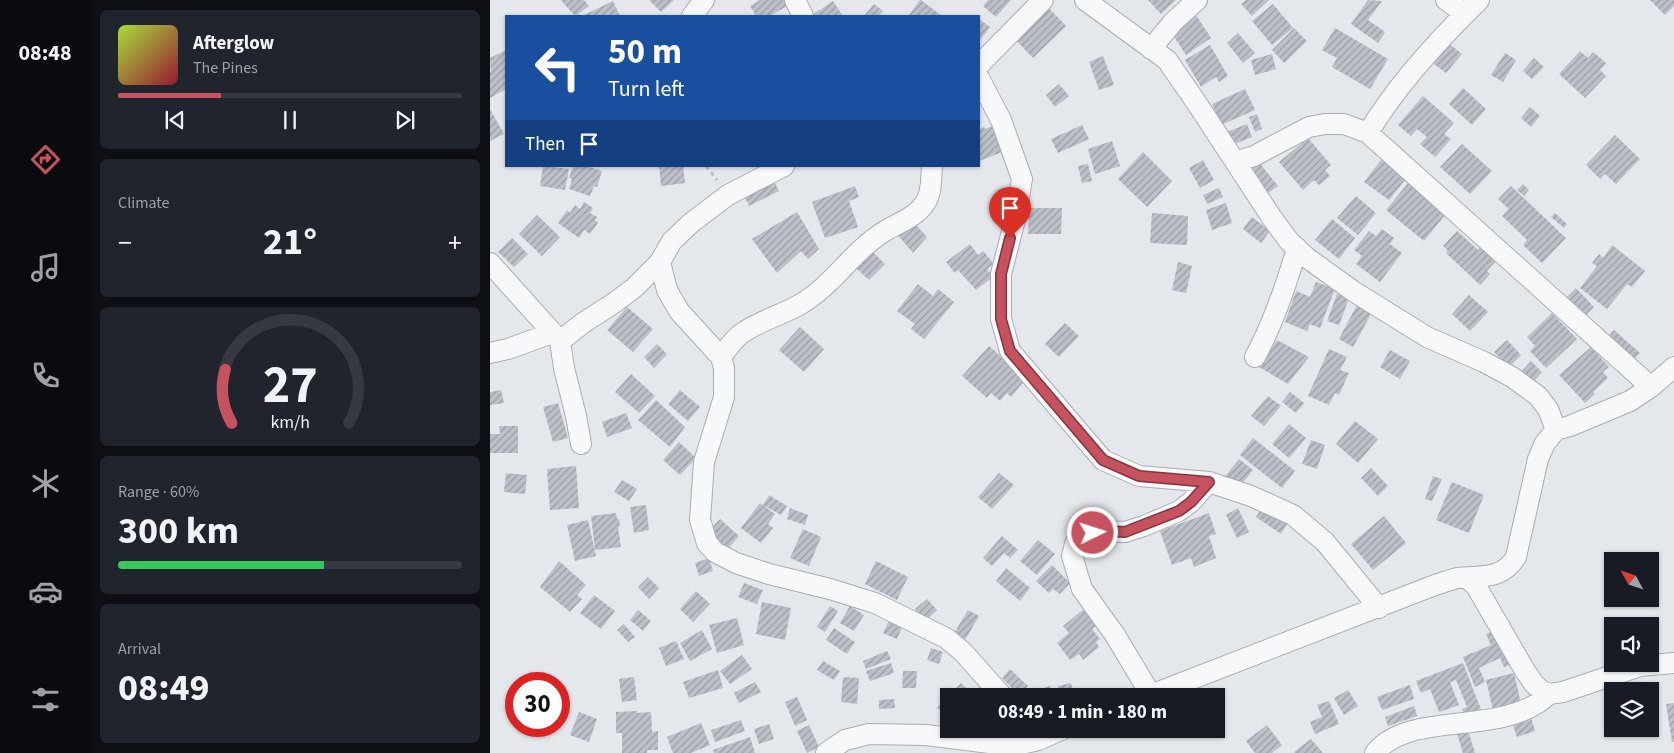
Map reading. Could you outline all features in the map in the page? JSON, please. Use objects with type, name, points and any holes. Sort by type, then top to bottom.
[{"type":"street","points":[[693,15],[704,0]]},
{"type":"street","points":[[795,0],[802,15]]},
{"type":"street","points":[[980,64],[1043,0]]},
{"type":"street","points":[[1085,0],[1167,60],[1272,218],[1289,241],[1306,257],[1353,291],[1403,323],[1512,377],[1538,396],[1548,409],[1556,430]]},
{"type":"street","points":[[1151,49],[1173,22],[1197,0]]},
{"type":"street","points":[[1446,0],[1464,14]]},
{"type":"street","points":[[1368,133],[1380,113],[1448,30],[1479,0]]},
{"type":"street","points":[[980,80],[1001,120],[1022,179],[1015,220],[1001,274],[1001,319],[1010,351],[1103,460],[1139,476],[1209,482],[1251,496],[1293,515],[1325,542],[1379,608]]},
{"type":"street","points":[[1235,162],[1254,156],[1309,128],[1325,124],[1344,124],[1368,133],[1651,387]]},
{"type":"street","points":[[490,353],[556,337],[583,323],[634,288],[660,262],[672,241],[691,223],[728,194],[782,167]]},
{"type":"street","points":[[721,357],[739,335],[764,321],[798,306],[816,294],[865,245],[885,230],[902,222],[926,203],[931,185],[932,167]]},
{"type":"street","points":[[1255,357],[1280,302],[1297,248]]},
{"type":"street","points":[[660,262],[667,290],[679,311],[721,357],[724,368],[724,397],[704,462],[700,520],[708,543],[715,552],[736,563],[769,574],[830,589],[875,603],[946,638],[963,652],[995,688]]},
{"type":"street","points":[[490,263],[556,337],[576,416],[581,444]]},
{"type":"street","points":[[1171,688],[1456,578],[1495,575],[1510,566],[1516,557],[1538,459],[1545,443],[1556,430],[1630,401],[1651,387],[1674,367]]},
{"type":"street","points":[[1145,688],[1115,635],[1082,589],[1072,556],[1075,544],[1082,536],[1104,531],[1125,532],[1179,511],[1191,502],[1209,482]]},
{"type":"street","points":[[1467,578],[1476,586],[1534,684],[1542,692],[1549,694],[1563,692],[1640,666],[1674,663]]},
{"type":"street","points":[[1375,753],[1380,746],[1399,735],[1414,730],[1500,717],[1530,708],[1549,694]]},
{"type":"street","points":[[826,753],[845,740],[869,734],[940,737]]},
{"type":"street","points":[[950,738],[1014,746],[1027,738]]},
{"type":"building","points":[[561,0],[584,0],[589,6],[574,15]]},
{"type":"building","points":[[649,0],[674,0],[661,12]]},
{"type":"building","points":[[760,0],[784,0],[787,6],[772,15],[755,15],[750,6]]},
{"type":"building","points":[[921,0],[941,15],[909,15]]},
{"type":"building","points":[[988,0],[1011,0],[996,17],[983,6]]},
{"type":"building","points":[[1148,0],[1176,0],[1161,14]]},
{"type":"building","points":[[1246,0],[1269,0],[1252,16],[1241,4]]},
{"type":"building","points":[[1368,0],[1382,1],[1368,20],[1385,32],[1378,43],[1351,24]]},
{"type":"building","points":[[1650,0],[1674,0],[1674,6],[1665,15]]},
{"type":"building","points":[[613,1],[620,15],[584,15]]},
{"type":"building","points":[[833,1],[842,15],[812,15]]},
{"type":"building","points":[[874,4],[883,11],[879,15],[865,15]]},
{"type":"building","points":[[1045,4],[1066,26],[1033,58],[1012,36]]},
{"type":"building","points":[[1273,4],[1293,28],[1272,45],[1252,21]]},
{"type":"building","points":[[1196,15],[1211,38],[1186,55],[1171,32]]},
{"type":"building","points":[[980,20],[990,27],[980,41]]},
{"type":"building","points":[[1294,28],[1307,41],[1284,63],[1272,50]]},
{"type":"building","points":[[1335,28],[1388,59],[1370,89],[1332,67],[1337,58],[1322,50]]},
{"type":"building","points":[[1238,33],[1255,53],[1243,63],[1227,43]]},
{"type":"building","points":[[1447,42],[1462,54],[1446,73],[1431,62]]},
{"type":"building","points":[[1210,45],[1228,76],[1219,82],[1216,77],[1201,87],[1185,60]]},
{"type":"building","points":[[505,50],[505,90],[490,98],[491,72],[490,58]]},
{"type":"building","points":[[1580,51],[1588,58],[1593,52],[1606,63],[1600,70],[1606,76],[1585,98],[1559,74]]},
{"type":"building","points":[[1505,53],[1516,60],[1503,82],[1491,75]]},
{"type":"building","points":[[1272,54],[1276,69],[1255,75],[1251,60]]},
{"type":"building","points":[[1103,56],[1114,85],[1099,90],[1089,62]]},
{"type":"building","points":[[1534,58],[1544,67],[1532,79],[1523,71]]},
{"type":"building","points":[[1059,84],[1069,96],[1055,107],[1046,95]]},
{"type":"building","points":[[1463,88],[1486,109],[1472,125],[1449,104]]},
{"type":"building","points":[[1245,89],[1255,110],[1221,125],[1212,104]]},
{"type":"building","points":[[1423,96],[1454,123],[1444,134],[1451,139],[1435,157],[1420,144],[1427,137],[1417,129],[1411,136],[1398,125]]},
{"type":"building","points":[[1530,107],[1540,116],[1531,127],[1521,118]]},
{"type":"building","points":[[490,109],[504,134],[490,141]]},
{"type":"building","points":[[1257,114],[1262,129],[1255,132],[1249,117]]},
{"type":"building","points":[[1247,124],[1252,137],[1232,145],[1227,132]]},
{"type":"building","points":[[1082,125],[1089,139],[1058,153],[1051,139]]},
{"type":"building","points":[[993,126],[1002,152],[980,161],[980,129],[984,127],[985,129]]},
{"type":"building","points":[[1615,135],[1640,159],[1616,184],[1605,174],[1600,179],[1586,165]]},
{"type":"building","points":[[1308,138],[1331,165],[1325,170],[1330,176],[1319,185],[1314,180],[1303,190],[1279,162]]},
{"type":"building","points":[[1112,141],[1120,166],[1095,174],[1088,149]]},
{"type":"building","points":[[1462,144],[1492,171],[1470,194],[1440,167]]},
{"type":"building","points":[[1143,152],[1172,181],[1147,207],[1118,179]]},
{"type":"building","points":[[1384,156],[1409,175],[1389,200],[1364,182]]},
{"type":"building","points":[[1203,160],[1214,180],[1200,188],[1189,168]]},
{"type":"building","points":[[1258,161],[1278,186],[1267,194],[1248,168]]},
{"type":"building","points":[[1088,164],[1092,181],[1082,183],[1078,166]]},
{"type":"building","points":[[543,167],[569,169],[565,190],[540,186]]},
{"type":"building","points":[[573,167],[590,167],[602,171],[597,187],[594,186],[590,196],[569,189],[572,179],[569,178]]},
{"type":"building","points":[[659,167],[683,167],[685,183],[661,186]]},
{"type":"building","points":[[772,177],[779,191],[749,206],[742,192]]},
{"type":"building","points":[[1408,183],[1446,214],[1424,241],[1386,210]]},
{"type":"building","points":[[1523,184],[1529,190],[1524,196],[1517,190]]},
{"type":"building","points":[[855,186],[859,197],[849,201],[858,227],[825,238],[812,202]]},
{"type":"building","points":[[1511,186],[1566,238],[1542,263],[1523,245],[1527,240],[1502,216],[1509,209],[1498,199]]},
{"type":"building","points":[[1219,188],[1223,197],[1207,204],[1203,195]]},
{"type":"building","points":[[1356,196],[1376,213],[1358,235],[1337,218]]},
{"type":"building","points":[[584,202],[593,208],[590,213],[597,217],[595,220],[598,223],[590,234],[584,230],[579,238],[558,223],[567,210],[570,213],[575,205],[580,209]]},
{"type":"building","points":[[1226,203],[1232,223],[1212,230],[1206,210]]},
{"type":"building","points":[[1029,208],[1062,208],[1061,234],[1028,234]]},
{"type":"building","points":[[797,212],[819,249],[808,259],[801,251],[777,273],[752,239]]},
{"type":"building","points":[[1152,213],[1188,216],[1187,245],[1150,243]]},
{"type":"building","points":[[1555,213],[1567,224],[1564,228],[1551,217]]},
{"type":"building","points":[[537,215],[560,237],[542,256],[519,234]]},
{"type":"building","points":[[1252,217],[1270,231],[1261,243],[1243,229]]},
{"type":"building","points":[[911,219],[927,237],[913,253],[897,234]]},
{"type":"building","points":[[1332,219],[1355,238],[1339,259],[1315,240]]},
{"type":"building","points":[[1382,229],[1394,238],[1390,244],[1402,253],[1380,282],[1356,264],[1362,256],[1354,250],[1369,231],[1376,236]]},
{"type":"building","points":[[1457,231],[1478,250],[1482,246],[1498,259],[1487,271],[1490,274],[1480,285],[1446,253],[1448,251],[1443,246]]},
{"type":"building","points":[[512,238],[528,254],[514,267],[498,252]]},
{"type":"building","points":[[970,244],[978,255],[983,251],[994,264],[987,269],[993,277],[976,290],[958,270],[955,273],[946,262]]},
{"type":"building","points":[[1612,245],[1645,271],[1632,287],[1627,284],[1607,309],[1580,288],[1597,266],[1592,263],[1599,254],[1603,258]]},
{"type":"building","points":[[872,251],[885,264],[869,280],[856,268]]},
{"type":"building","points":[[1178,262],[1192,266],[1186,293],[1172,290]]},
{"type":"building","points":[[1316,282],[1335,289],[1320,328],[1310,324],[1307,331],[1285,322],[1296,291],[1310,297]]},
{"type":"building","points":[[918,284],[933,296],[938,289],[954,302],[924,339],[911,329],[915,324],[897,311]]},
{"type":"building","points":[[1576,288],[1594,307],[1584,317],[1565,299]]},
{"type":"building","points":[[1337,294],[1349,298],[1339,325],[1327,321]]},
{"type":"building","points":[[1469,295],[1488,312],[1470,331],[1452,314]]},
{"type":"building","points":[[1360,299],[1375,307],[1353,347],[1339,339]]},
{"type":"building","points":[[627,307],[653,329],[633,352],[607,330]]},
{"type":"building","points":[[1552,313],[1577,339],[1546,368],[1530,351],[1535,346],[1527,337]]},
{"type":"building","points":[[1065,323],[1079,336],[1059,357],[1045,344]]},
{"type":"building","points":[[800,327],[824,349],[804,372],[779,350]]},
{"type":"building","points":[[1614,330],[1640,353],[1628,365],[1603,343]]},
{"type":"building","points":[[1277,340],[1309,357],[1288,384],[1259,367]]},
{"type":"building","points":[[1507,340],[1521,355],[1509,367],[1494,352]]},
{"type":"building","points":[[657,344],[667,354],[654,368],[644,357]]},
{"type":"building","points":[[989,346],[1026,379],[1011,397],[1007,393],[1000,401],[991,393],[987,398],[962,376]]},
{"type":"building","points":[[1591,347],[1609,367],[1603,372],[1608,378],[1593,392],[1595,394],[1585,403],[1559,375]]},
{"type":"building","points":[[1329,349],[1347,357],[1340,370],[1349,373],[1339,395],[1335,393],[1329,405],[1308,396]]},
{"type":"building","points":[[1390,350],[1410,361],[1400,379],[1380,367]]},
{"type":"building","points":[[1531,361],[1542,372],[1532,383],[1521,372]]},
{"type":"building","points":[[631,374],[655,396],[639,413],[615,392]]},
{"type":"building","points":[[501,390],[504,403],[490,405],[490,392]]},
{"type":"building","points":[[680,390],[700,407],[688,421],[668,404]]},
{"type":"building","points":[[1290,392],[1304,403],[1296,413],[1282,402]]},
{"type":"building","points":[[1268,396],[1281,406],[1264,426],[1251,416]]},
{"type":"building","points":[[656,400],[685,427],[670,447],[638,420]]},
{"type":"building","points":[[558,403],[568,438],[553,442],[543,407]]},
{"type":"building","points":[[626,413],[632,428],[607,437],[602,422]]},
{"type":"building","points":[[1355,421],[1378,439],[1358,463],[1336,444]]},
{"type":"building","points":[[1289,424],[1306,438],[1289,458],[1272,444]]},
{"type":"building","points":[[499,426],[518,426],[518,453],[490,453],[490,434],[500,434]]},
{"type":"building","points":[[1253,438],[1295,471],[1282,488],[1240,455]]},
{"type":"building","points":[[1311,440],[1325,445],[1317,469],[1302,464]]},
{"type":"building","points":[[679,442],[696,458],[680,475],[663,460]]},
{"type":"building","points":[[1239,459],[1253,470],[1237,490],[1223,479]]},
{"type":"building","points":[[576,466],[579,508],[550,510],[547,469]]},
{"type":"building","points":[[1371,468],[1388,486],[1378,496],[1361,478]]},
{"type":"building","points":[[506,473],[527,475],[525,494],[504,492]]},
{"type":"building","points":[[999,473],[1014,485],[992,509],[978,497]]},
{"type":"building","points":[[1433,476],[1442,479],[1432,501],[1425,499]]},
{"type":"building","points":[[622,480],[637,489],[629,501],[614,492]]},
{"type":"building","points":[[1452,482],[1484,495],[1469,533],[1436,520]]},
{"type":"building","points":[[769,495],[787,506],[781,515],[763,505]]},
{"type":"building","points":[[760,503],[775,514],[768,524],[773,528],[761,543],[741,528]]},
{"type":"building","points":[[1265,503],[1291,518],[1281,534],[1256,517]]},
{"type":"building","points":[[646,505],[649,530],[634,533],[630,507]]},
{"type":"building","points":[[790,508],[808,515],[805,525],[787,519]]},
{"type":"building","points":[[1238,508],[1249,532],[1237,538],[1226,515]]},
{"type":"building","points":[[616,513],[617,519],[619,519],[620,526],[618,527],[621,547],[595,550],[591,516]]},
{"type":"building","points":[[1209,513],[1216,534],[1209,536],[1216,558],[1194,567],[1191,558],[1172,565],[1160,531]]},
{"type":"building","points":[[1384,516],[1406,543],[1373,570],[1351,544]]},
{"type":"building","points":[[720,519],[739,536],[727,550],[707,533]]},
{"type":"building","points":[[588,520],[596,556],[575,561],[567,525]]},
{"type":"building","points":[[803,529],[821,537],[809,566],[790,558]]},
{"type":"building","points":[[1002,536],[1018,550],[1010,558],[1004,553],[992,566],[983,558]]},
{"type":"building","points":[[1038,540],[1055,554],[1037,575],[1020,561]]},
{"type":"building","points":[[709,558],[713,571],[699,576],[695,563]]},
{"type":"building","points":[[559,561],[586,585],[577,595],[582,599],[570,612],[540,587]]},
{"type":"building","points":[[876,561],[908,577],[897,600],[865,584]]},
{"type":"building","points":[[1052,565],[1070,583],[1060,594],[1053,589],[1049,593],[1036,581]]},
{"type":"building","points":[[1006,568],[1030,588],[1020,601],[996,581]]},
{"type":"building","points":[[648,577],[659,588],[649,599],[638,587]]},
{"type":"building","points":[[744,583],[763,590],[757,604],[738,597]]},
{"type":"building","points":[[696,591],[710,604],[693,622],[680,609]]},
{"type":"building","points":[[594,595],[615,611],[601,629],[580,613]]},
{"type":"building","points":[[927,599],[937,610],[925,621],[915,609]]},
{"type":"building","points":[[762,602],[791,608],[785,640],[756,634]]},
{"type":"building","points":[[830,606],[838,611],[825,632],[817,627]]},
{"type":"building","points":[[850,606],[864,615],[854,631],[840,623]]},
{"type":"building","points":[[1085,608],[1098,624],[1092,629],[1100,639],[1096,642],[1099,647],[1083,660],[1079,654],[1070,660],[1057,643],[1069,633],[1063,626]]},
{"type":"building","points":[[638,610],[651,621],[643,631],[630,620]]},
{"type":"building","points":[[968,610],[979,616],[964,642],[953,635]]},
{"type":"building","points":[[891,617],[904,623],[897,639],[883,633]]},
{"type":"building","points":[[737,618],[744,645],[717,653],[709,625]]},
{"type":"building","points":[[624,624],[635,637],[628,642],[617,630]]},
{"type":"building","points":[[834,628],[855,642],[847,654],[826,640]]},
{"type":"building","points":[[1497,629],[1511,664],[1504,667],[1500,658],[1479,668],[1485,682],[1475,687],[1463,657],[1491,645],[1486,634]]},
{"type":"building","points":[[702,630],[712,649],[690,661],[680,643]]},
{"type":"building","points":[[676,641],[684,659],[666,666],[659,648]]},
{"type":"building","points":[[931,648],[943,652],[939,664],[927,660]]},
{"type":"building","points":[[887,651],[891,659],[866,669],[863,661]]},
{"type":"building","points":[[742,655],[752,669],[730,684],[720,671]]},
{"type":"building","points":[[823,661],[840,671],[834,680],[817,670]]},
{"type":"building","points":[[891,663],[894,673],[870,681],[866,671]]},
{"type":"building","points":[[1463,663],[1482,712],[1466,718],[1462,709],[1467,707],[1456,680],[1450,682],[1459,705],[1439,712],[1430,689],[1421,693],[1416,681]]},
{"type":"building","points":[[1010,669],[1028,686],[1026,688],[1012,688],[1002,678]]},
{"type":"building","points":[[718,670],[723,688],[689,698],[683,682]]},
{"type":"building","points":[[903,671],[917,671],[916,688],[902,688]]},
{"type":"building","points":[[1514,673],[1522,708],[1494,714],[1486,680]]},
{"type":"building","points":[[634,677],[637,700],[622,702],[619,679]]},
{"type":"building","points":[[843,677],[859,678],[857,704],[841,702]]},
{"type":"building","points":[[755,682],[761,692],[739,703],[734,693]]},
{"type":"building","points":[[961,683],[966,688],[956,688]]},
{"type":"building","points":[[1071,683],[1073,688],[1058,688],[1058,686]]},
{"type":"building","points":[[1410,685],[1414,699],[1382,710],[1377,697]]},
{"type":"building","points":[[1348,690],[1358,706],[1344,715],[1334,698]]},
{"type":"building","points":[[797,697],[807,720],[795,726],[785,702]]},
{"type":"building","points":[[894,699],[895,708],[879,709],[879,700]]},
{"type":"building","points":[[1329,701],[1339,724],[1315,734],[1310,722],[1322,717],[1317,705]]},
{"type":"building","points":[[1674,703],[1674,742],[1672,742],[1666,704]]},
{"type":"building","points":[[1414,706],[1417,716],[1388,726],[1385,717]]},
{"type":"building","points":[[637,711],[637,713],[651,712],[652,732],[658,731],[658,750],[647,750],[647,753],[622,753],[622,733],[616,733],[616,712]]},
{"type":"building","points":[[579,712],[597,719],[589,742],[570,735]]},
{"type":"building","points":[[1530,714],[1535,731],[1517,737],[1511,720]]},
{"type":"building","points":[[741,720],[745,731],[715,742],[711,730]]},
{"type":"building","points":[[701,723],[710,745],[691,753],[673,753],[667,737]]},
{"type":"building","points":[[769,724],[774,739],[759,744],[754,729]]},
{"type":"building","points":[[809,725],[819,747],[807,753],[797,731]]},
{"type":"building","points":[[1267,725],[1282,745],[1272,753],[1255,753],[1246,741]]},
{"type":"building","points":[[1467,727],[1475,753],[1463,753],[1456,731]]},
{"type":"building","points":[[750,737],[755,753],[714,753],[713,750]]},
{"type":"building","points":[[1311,739],[1323,753],[1294,752]]},
{"type":"route","points":[[1010,238],[1001,274],[1001,319],[1010,351],[1103,460],[1139,476],[1209,482],[1191,502],[1179,511],[1125,532],[1104,531],[1093,533]]}]
